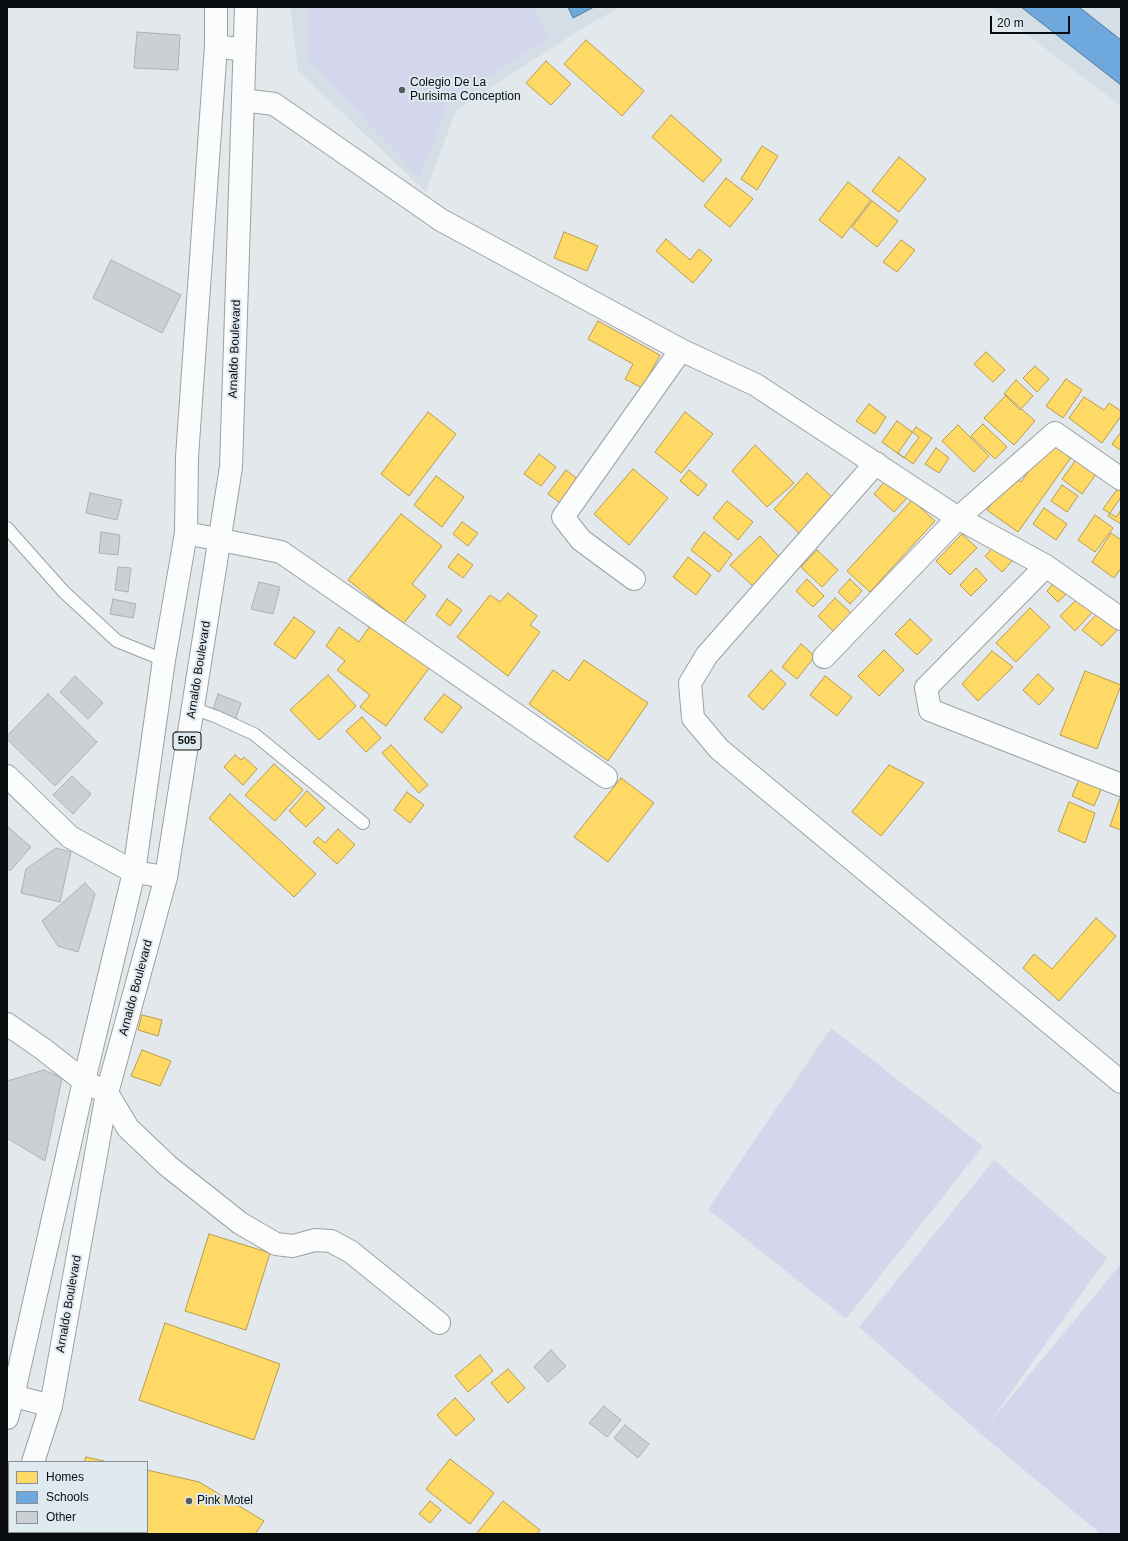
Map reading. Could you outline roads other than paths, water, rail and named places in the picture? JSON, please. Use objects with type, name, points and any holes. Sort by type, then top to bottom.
[{"type":"main road","points":[[7,1418],[10,1395],[134,872],[164,660],[186,533],[187,457],[216,46],[216,7]]},
{"type":"main road","name":"Arnaldo Boulevard","points":[[33,1461],[51,1406],[107,1093],[166,877],[231,467],[246,7]]},
{"type":"main road","points":[[216,46],[244,50]]},
{"type":"main road","points":[[243,100],[274,104],[441,220],[681,350],[756,385],[958,518],[1046,566],[1121,619]]},
{"type":"main road","points":[[634,579],[581,540],[563,517],[681,350]]},
{"type":"main road","points":[[824,657],[958,518],[1054,433],[1121,479]]},
{"type":"main road","points":[[876,464],[706,655],[690,683],[693,718],[719,749],[1121,1082]]},
{"type":"main road","points":[[186,533],[281,552],[606,777]]},
{"type":"main road","points":[[1046,566],[926,688],[930,710],[1121,785]]},
{"type":"main road","points":[[7,776],[70,837],[134,872],[166,877]]},
{"type":"main road","points":[[7,1024],[43,1049],[84,1081],[107,1093],[128,1128],[168,1166],[240,1223],[276,1244],[293,1246],[315,1240],[331,1241],[351,1252],[439,1323]]},
{"type":"main road","points":[[10,1395],[51,1406]]},
{"type":"lane","points":[[7,528],[64,592],[116,641],[164,660]]},
{"type":"lane","points":[[193,708],[254,734],[363,823]]},
{"type":"place","name":"Colegio De La Purisima Conception","points":[[402,90]]},
{"type":"place","name":"Pink Motel","points":[[189,1501]]}]
